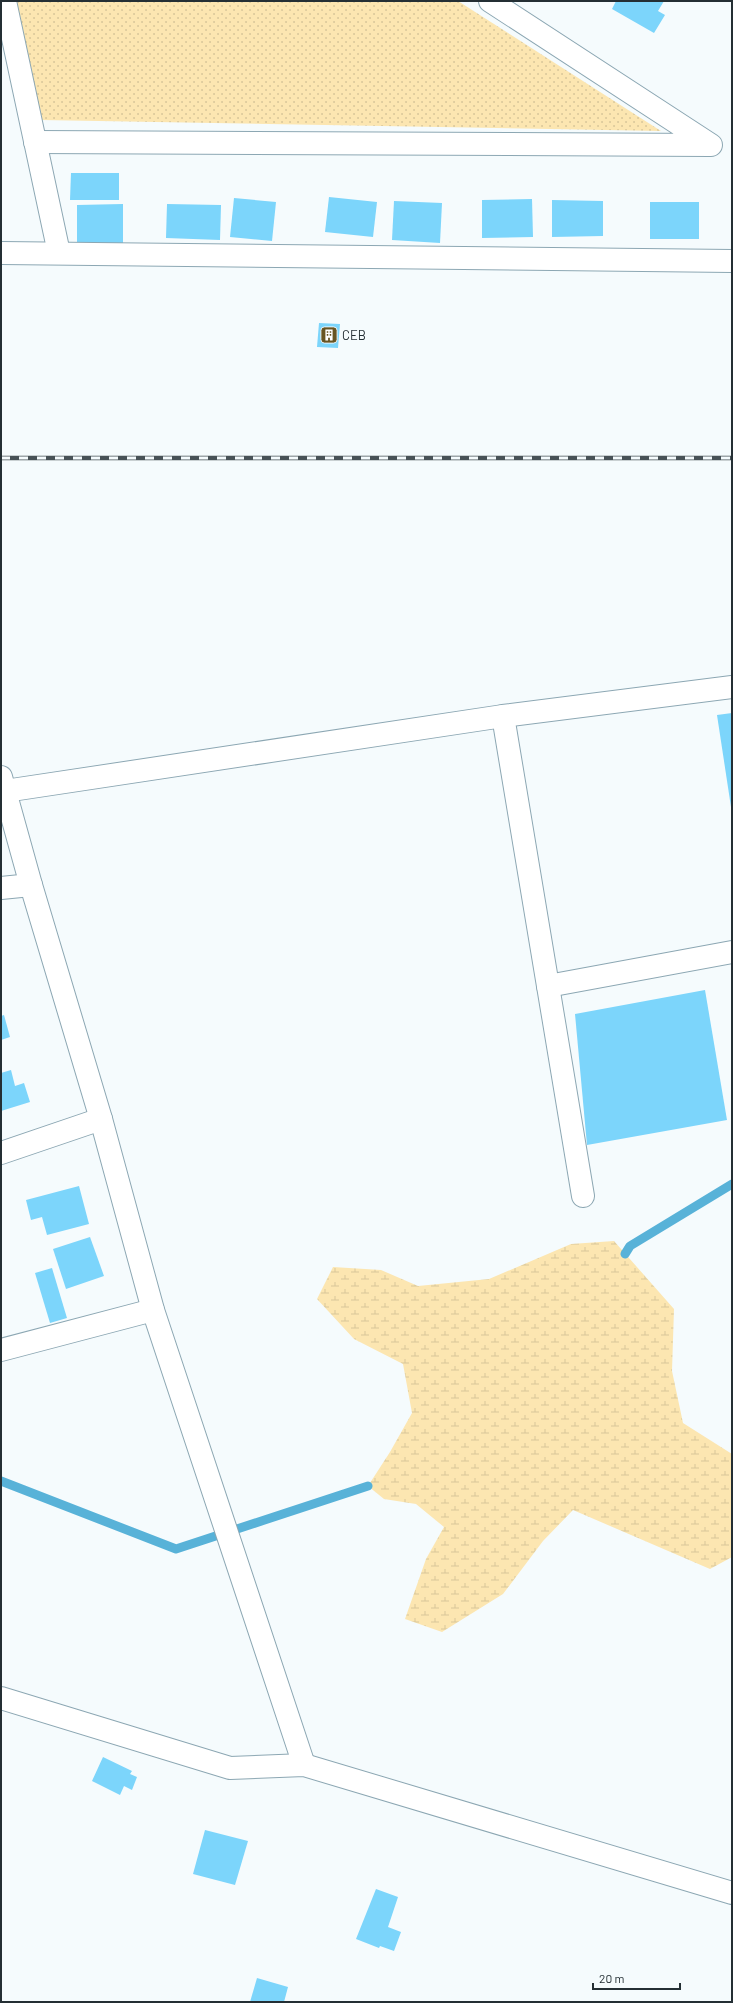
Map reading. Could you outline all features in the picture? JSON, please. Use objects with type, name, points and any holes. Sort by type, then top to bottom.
[{"type":"street","points":[[5,1],[59,253]]},
{"type":"street","points":[[35,142],[711,145],[490,1]]},
{"type":"street","points":[[1,253],[732,261]]},
{"type":"street","points":[[304,1765],[153,1310],[101,1119],[30,885],[3,784],[503,716],[732,687]]},
{"type":"street","points":[[503,716],[583,1196]]},
{"type":"street","points":[[1,888],[30,885]]},
{"type":"street","points":[[548,986],[732,952]]},
{"type":"street","points":[[1,1152],[101,1119]]},
{"type":"street","points":[[1,1350],[153,1310]]},
{"type":"street","points":[[1,1698],[230,1768],[304,1765],[732,1893]]},
{"type":"green space","points":[[12,1],[458,1],[661,131],[41,120]]},
{"type":"green space","points":[[614,1241],[674,1309],[672,1371],[683,1423],[732,1454],[732,1557],[710,1569],[573,1510],[543,1541],[503,1594],[442,1632],[405,1619],[426,1559],[444,1527],[416,1504],[384,1499],[368,1486],[390,1452],[412,1413],[403,1364],[354,1339],[317,1299],[333,1267],[381,1270],[418,1286],[489,1279],[571,1244]]},
{"type":"building","points":[[616,1],[664,1],[658,11],[665,15],[654,33],[612,9]]},
{"type":"building","points":[[71,173],[119,173],[119,200],[70,200]]},
{"type":"building","points":[[329,197],[377,202],[373,237],[325,232]]},
{"type":"building","points":[[234,198],[276,202],[272,241],[230,237]]},
{"type":"building","points":[[532,199],[533,237],[482,238],[482,200]]},
{"type":"building","points":[[552,200],[603,201],[603,236],[552,237]]},
{"type":"building","points":[[394,201],[442,203],[440,243],[392,240]]},
{"type":"building","points":[[650,202],[699,202],[699,239],[650,239]]},
{"type":"building","points":[[123,204],[123,243],[77,243],[77,205]]},
{"type":"building","points":[[167,204],[221,205],[220,240],[166,238]]},
{"type":"building","name":"CEB","points":[[319,323],[340,324],[338,348],[317,347]]},
{"type":"building","points":[[732,713],[732,807],[731,807],[717,715]]},
{"type":"building","points":[[705,990],[727,1120],[587,1145],[575,1014]]},
{"type":"building","points":[[4,1015],[10,1037],[1,1040],[1,1016]]},
{"type":"building","points":[[11,1070],[15,1086],[24,1083],[30,1102],[1,1111],[1,1073]]},
{"type":"building","points":[[79,1186],[89,1224],[47,1235],[42,1217],[31,1220],[26,1200]]},
{"type":"building","points":[[90,1237],[104,1276],[66,1289],[53,1249]]},
{"type":"building","points":[[52,1268],[67,1318],[50,1323],[35,1273]]},
{"type":"building","points":[[103,1757],[132,1771],[130,1774],[137,1777],[132,1790],[124,1786],[120,1795],[92,1781]]},
{"type":"building","points":[[205,1830],[248,1841],[235,1885],[193,1874]]},
{"type":"building","points":[[376,1889],[398,1897],[388,1927],[401,1932],[394,1951],[380,1946],[379,1948],[356,1939]]},
{"type":"building","points":[[257,1978],[288,1987],[284,2002],[250,2002]]},
{"type":"waterway","points":[[625,1254],[630,1246],[732,1184]]},
{"type":"waterway","points":[[1,1481],[176,1549],[368,1486]]},
{"type":"railway","points":[[1,458],[732,458]]},
{"type":"place","name":"CEB","points":[[329,335]]}]
